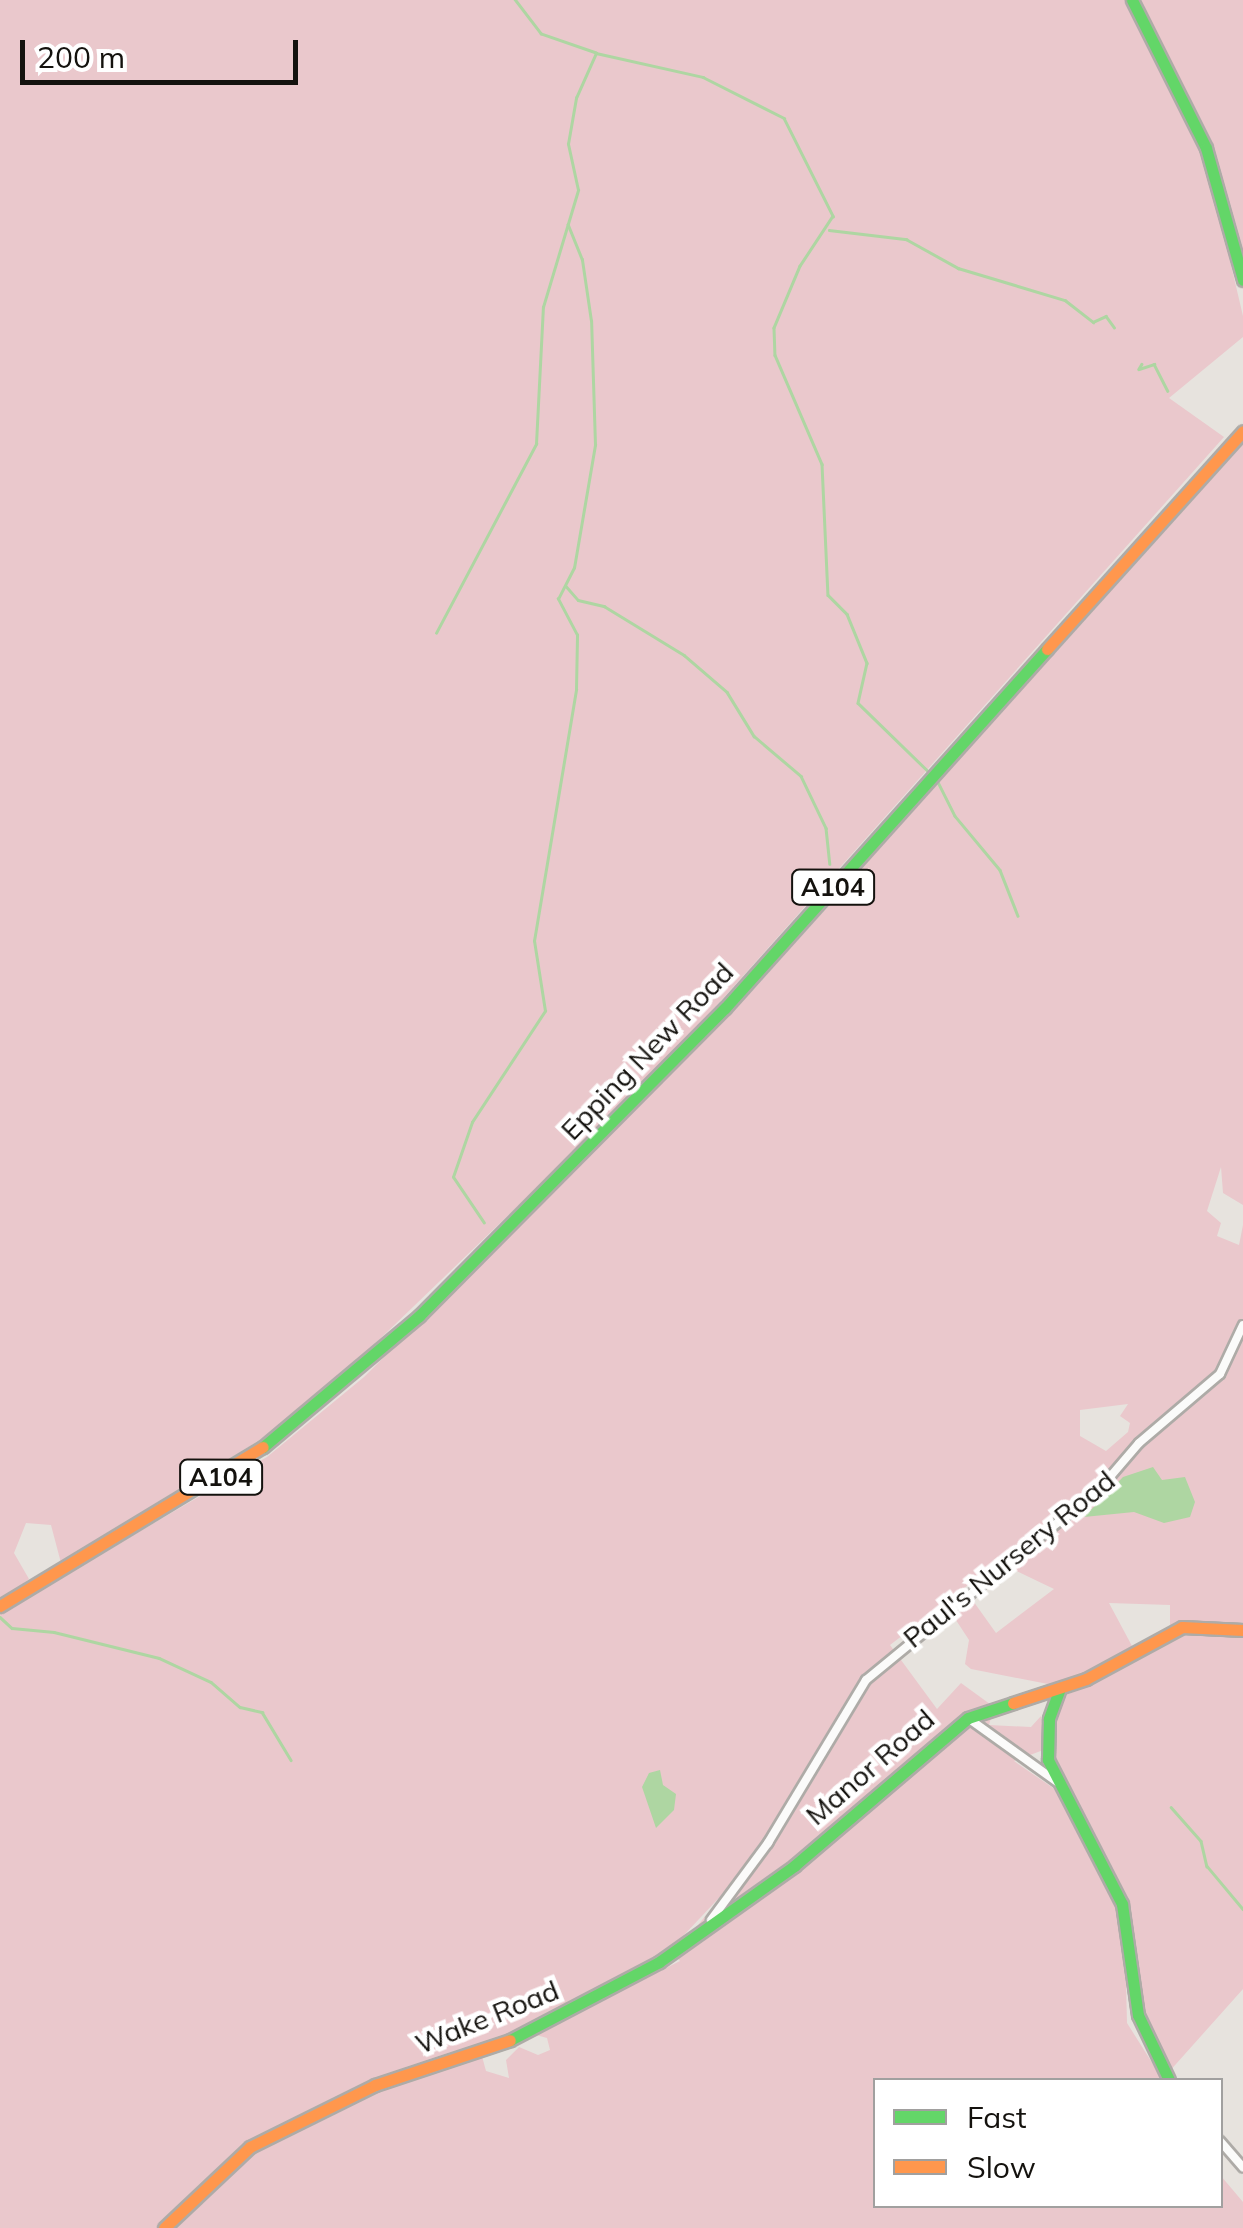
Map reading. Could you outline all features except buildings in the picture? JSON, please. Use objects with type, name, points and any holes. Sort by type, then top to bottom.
[{"type":"street","points":[[1132,0],[1206,148],[1243,280]]},
{"type":"street","name":"Epping New Road","points":[[0,1606],[244,1464],[419,1316],[726,1008],[1243,431]]},
{"type":"street","name":"Paul's Nursery Road","points":[[820,1755],[866,1680],[1103,1485],[1139,1443],[1220,1374],[1243,1325]]},
{"type":"street","name":"Manor Road","points":[[711,1921],[794,1866],[968,1718],[1060,1688],[1182,1627],[1243,1630]]},
{"type":"street","points":[[1060,1688],[1047,1733],[1058,1782],[1122,1904],[1138,2015],[1168,2078]]},
{"type":"street","points":[[968,1718],[1058,1782]]},
{"type":"street","name":"Wake Road","points":[[164,2228],[250,2147],[375,2086],[536,2031],[659,1962],[711,1921],[820,1755]]},
{"type":"street","points":[[1223,2144],[1243,2166]]},
{"type":"shaded area","points":[[0,0],[1125,0],[1203,146],[1243,316],[1243,337],[1169,398],[1224,437],[661,1068],[303,1413],[61,1563],[51,1525],[26,1523],[14,1553],[29,1579],[0,1601]]},
{"type":"shaded area","points":[[1134,0],[1243,0],[1243,278],[1212,142]]},
{"type":"shaded area","points":[[1243,441],[1243,1205],[1223,1193],[1221,1167],[1207,1211],[1221,1223],[1217,1236],[1239,1245],[1243,1225],[1243,1626],[1170,1625],[1170,1605],[1109,1603],[1132,1646],[1091,1672],[1048,1684],[971,1669],[965,1664],[969,1640],[952,1614],[971,1598],[996,1633],[1054,1589],[998,1562],[890,1645],[937,1709],[961,1683],[994,1707],[989,1725],[1031,1727],[1041,1716],[1046,1749],[1014,1761],[1056,1790],[1110,1887],[1125,1943],[1127,2023],[1162,2078],[873,2078],[873,2208],[1223,2208],[1223,2178],[1243,2202],[1243,2228],[0,2228],[0,1613],[267,1457],[364,1377],[756,987]],"holes":[[[1128,1404],[1120,1416],[1130,1423],[1128,1432],[1106,1451],[1080,1436],[1080,1410]],[[731,1885],[674,1954],[680,1961],[568,2017],[565,2008],[670,1950]],[[522,2031],[547,2038],[550,2050],[538,2055],[519,2047],[506,2060],[509,2078],[486,2071],[480,2049]]]},
{"type":"shaded area","points":[[1153,1467],[1162,1480],[1185,1477],[1195,1502],[1190,1517],[1164,1523],[1134,1512],[1084,1517],[1123,1477]]},
{"type":"shaded area","points":[[1198,1630],[1243,1634],[1243,1989],[1168,2073],[1139,2013],[1130,1920],[1120,1890],[1048,1751],[1057,1707],[1071,1689],[1179,1633]]},
{"type":"shaded area","points":[[660,1770],[663,1785],[676,1794],[674,1810],[656,1828],[642,1787],[649,1773]]},
{"type":"waterway","points":[[436,633],[536,444],[543,307],[578,190],[568,144],[576,98],[596,53],[541,34],[515,0]]},
{"type":"waterway","points":[[596,53],[703,77],[784,118],[833,216],[800,266],[774,328],[775,355],[822,464],[828,595],[847,614],[867,663],[858,703],[930,773]]},
{"type":"waterway","points":[[484,1223],[453,1177],[472,1122],[545,1011],[534,941],[576,689],[577,635],[558,599],[574,568],[595,445],[591,321],[582,260],[568,225]]},
{"type":"waterway","points":[[829,230],[906,239],[958,268],[1065,300],[1093,322],[1106,316],[1114,327]]},
{"type":"waterway","points":[[1142,364],[1139,369],[1154,364],[1168,391]]},
{"type":"waterway","points":[[566,586],[578,600],[604,606],[684,655],[727,692],[754,736],[801,776],[826,828],[830,864]]},
{"type":"waterway","points":[[936,778],[955,816],[1000,870],[1018,916]]},
{"type":"waterway","points":[[0,1617],[12,1628],[54,1632],[159,1658],[211,1682],[240,1707],[262,1712],[291,1760]]},
{"type":"waterway","points":[[1171,1807],[1201,1841],[1207,1866],[1243,1909]]},
{"type":"traffic: fast","points":[[1132,0],[1206,148],[1243,280]]},
{"type":"traffic: fast","points":[[263,1447],[419,1316],[725,1008],[1047,649]]},
{"type":"traffic: fast","points":[[1060,1688],[1049,1719],[1048,1760],[1122,1904],[1138,2015],[1168,2078]]},
{"type":"traffic: fast","points":[[510,2040],[659,1962],[794,1866],[968,1718],[1013,1703]]},
{"type":"traffic: slow","points":[[1047,649],[1243,431]]},
{"type":"traffic: slow","points":[[0,1606],[263,1447]]},
{"type":"traffic: slow","points":[[1013,1703],[1086,1679],[1182,1627],[1243,1630]]},
{"type":"traffic: slow","points":[[164,2228],[250,2147],[375,2085],[510,2040]]}]
